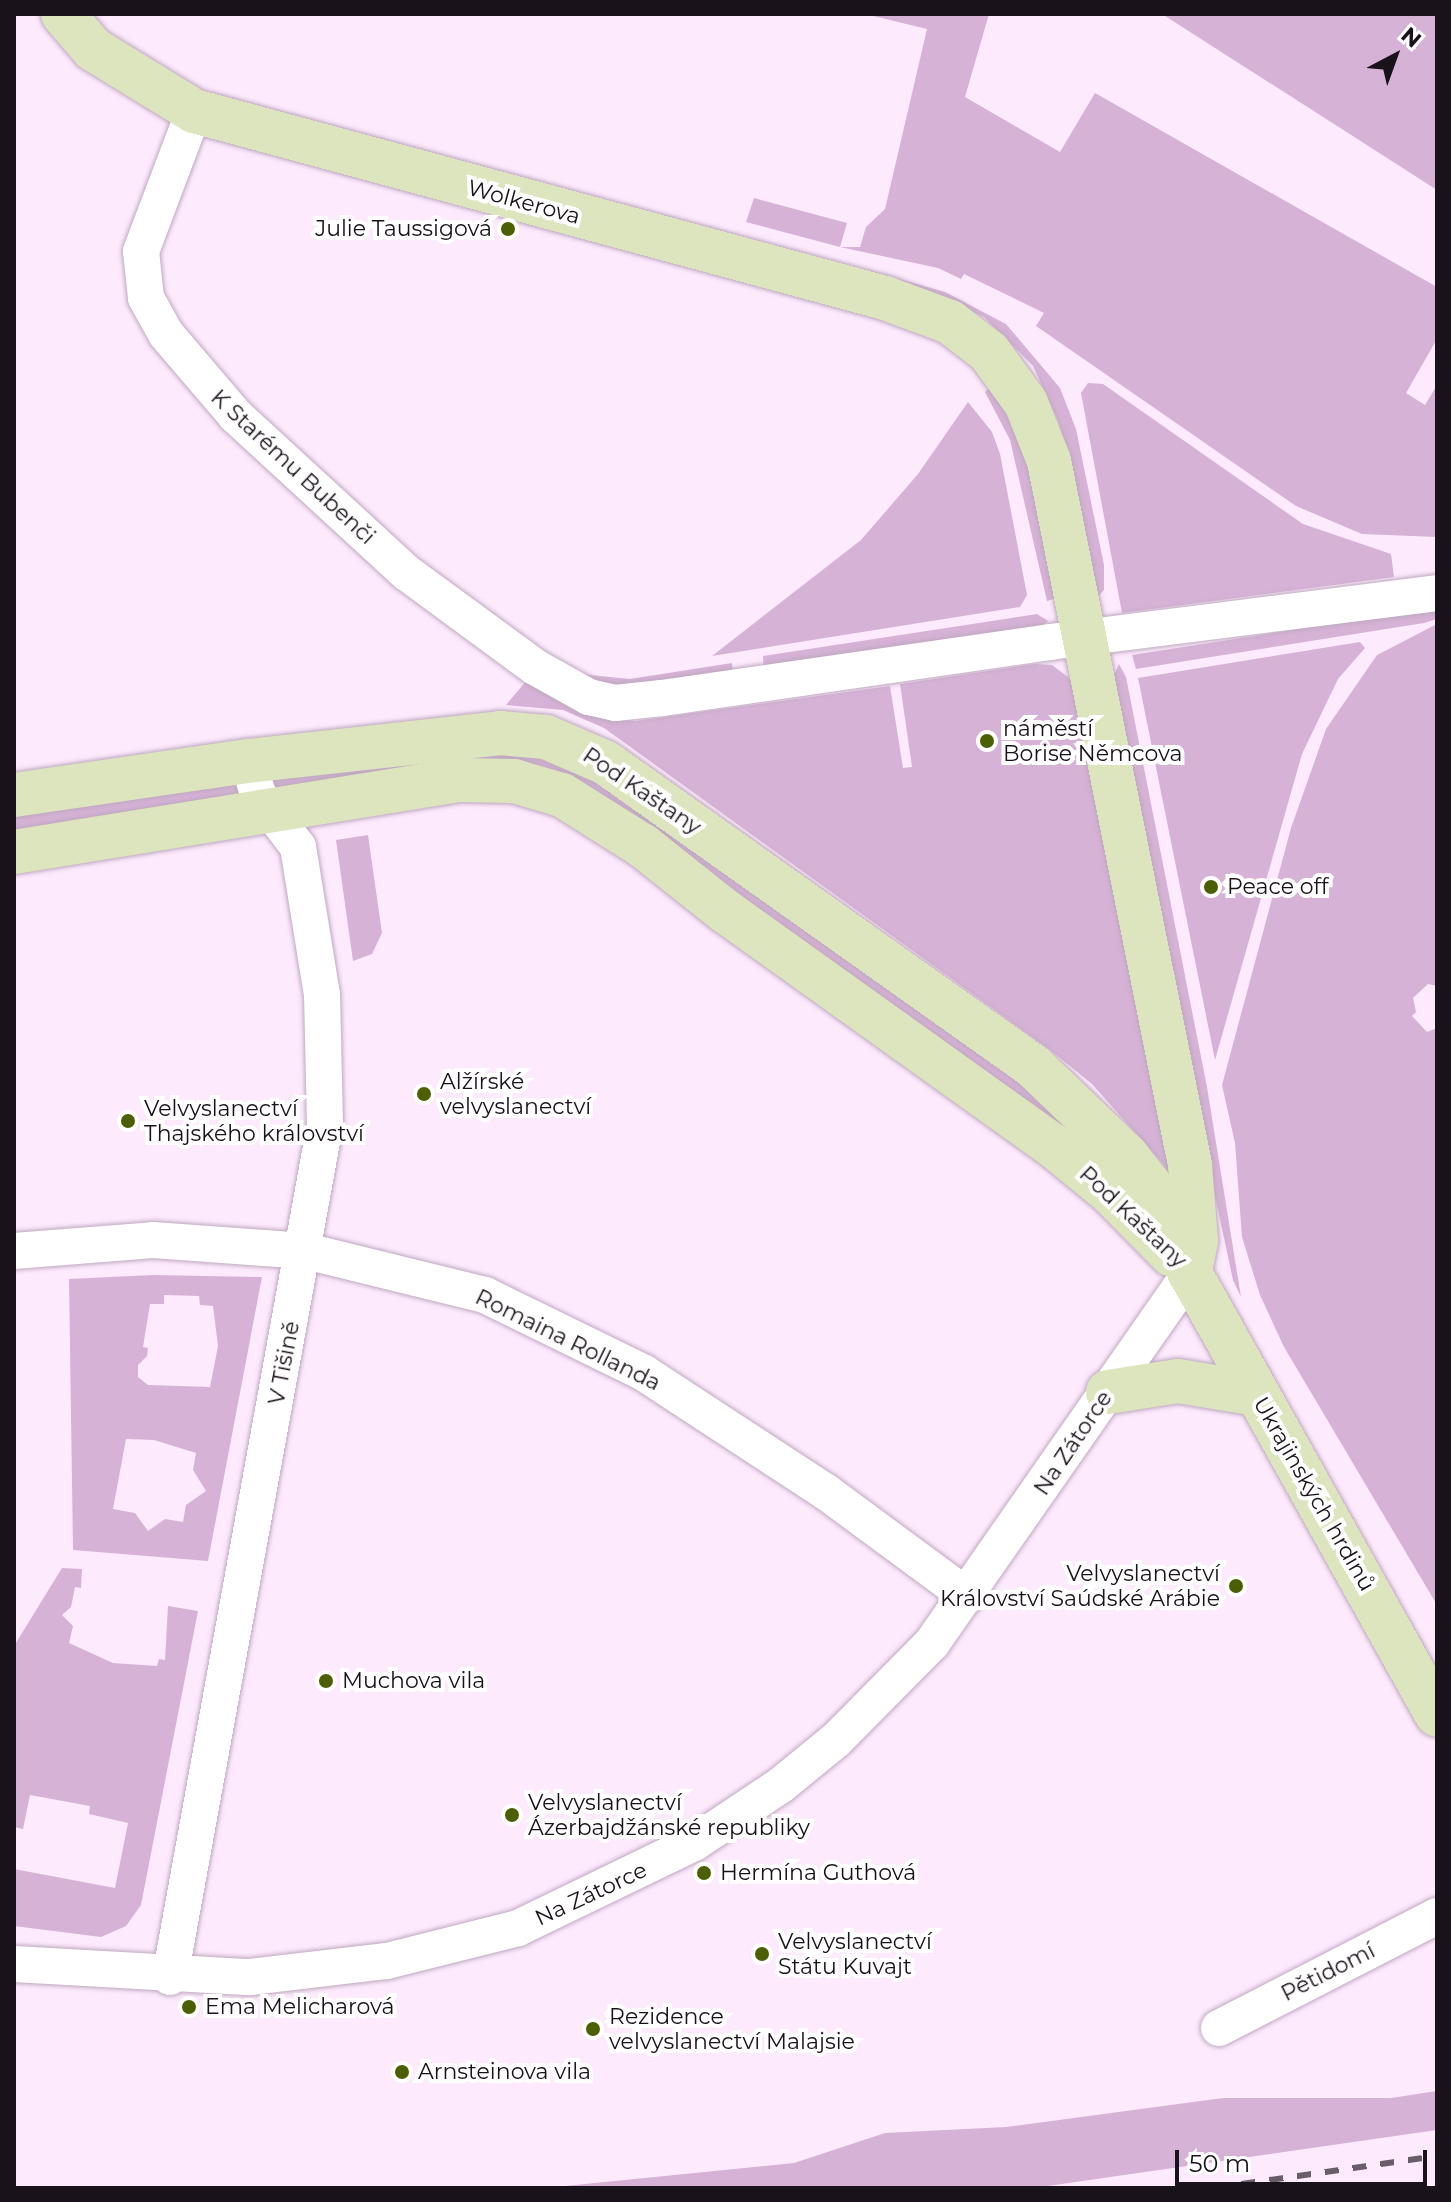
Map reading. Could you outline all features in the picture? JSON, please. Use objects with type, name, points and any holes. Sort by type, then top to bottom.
[{"type":"main road","name":"Wolkerova","points":[[63,14],[102,55],[194,111],[885,298],[950,322],[999,364],[1042,437],[1086,640]]},
{"type":"main road","points":[[1086,640],[1196,1200],[1190,1273]]},
{"type":"main road","name":"Pod Kaštany","points":[[14,795],[248,761],[500,733],[546,737],[587,752],[1069,1095],[1149,1184],[1190,1273]]},
{"type":"main road","name":"Pod Kaštany","points":[[14,852],[274,814],[489,778],[538,787],[584,806],[1056,1148],[1111,1193],[1190,1273]]},
{"type":"main road","name":"Ukrajinských hrdinů","points":[[1190,1273],[1437,1715]]},
{"type":"main road","points":[[1108,1392],[1178,1381],[1257,1394]]},
{"type":"street","name":"K Starému Bubenči","points":[[194,111],[141,251],[146,298],[166,334],[236,416],[407,573],[570,689],[600,700],[634,701],[1086,640]]},
{"type":"street","points":[[1086,640],[1437,593]]},
{"type":"street","name":"V Tišině","points":[[170,1977],[306,1251],[325,1125],[322,995],[298,847],[258,794],[248,761]]},
{"type":"street","name":"Romaina Rollanda","points":[[14,1251],[153,1240],[306,1251],[485,1295],[644,1373],[826,1492],[967,1596]]},
{"type":"street","name":"Na Zátorce","points":[[14,1964],[170,1977],[264,1976],[387,1961],[518,1928],[581,1901],[694,1843],[781,1785],[885,1693],[967,1596],[1190,1273]]},
{"type":"street","name":"Pětidomí","points":[[1219,2028],[1437,1916]]},
{"type":"shaded area","points":[[865,14],[989,14],[965,97],[1060,152],[1095,93],[1437,287],[1437,339],[1406,393],[1425,405],[1437,385],[1437,537],[1362,534],[1296,506],[1036,326],[1044,313],[964,274],[961,279],[938,268],[840,247],[860,247],[866,227],[885,209],[927,29]]},
{"type":"shaded area","points":[[1162,14],[1437,14],[1437,190]]},
{"type":"shaded area","points":[[754,198],[847,223],[840,247],[746,222]]},
{"type":"shaded area","points":[[871,271],[945,292],[1006,324],[1060,388],[1076,429],[1104,565],[1104,590],[1095,599],[1059,423],[1033,366],[984,317],[943,297],[870,276]]},
{"type":"shaded area","points":[[1088,383],[1103,384],[1303,524],[1391,554],[1394,577],[1122,613],[1081,393]]},
{"type":"shaded area","points":[[991,386],[1025,444],[1057,598],[1047,601],[1010,440],[985,392]]},
{"type":"shaded area","points":[[968,402],[992,432],[1000,454],[1027,595],[1020,607],[712,656],[861,540],[918,474]]},
{"type":"shaded area","points":[[1434,608],[1437,619],[1424,623],[1136,669],[1132,655]]},
{"type":"shaded area","points":[[1037,614],[1048,621],[1041,627],[764,673],[763,656]]},
{"type":"shaded area","points":[[1437,624],[1437,986],[1428,984],[1413,998],[1416,1012],[1412,1016],[1427,1032],[1437,1028],[1437,1605],[1284,1347],[1260,1295],[1242,1237],[1235,1143],[1222,1085],[1291,828],[1326,729],[1377,655]]},
{"type":"shaded area","points":[[1360,642],[1365,648],[1338,679],[1302,754],[1215,1060],[1138,678]]},
{"type":"shaded area","points":[[732,663],[733,677],[616,693],[580,674],[630,679]]},
{"type":"shaded area","points":[[1035,664],[1052,665],[1072,680],[1172,1174],[1092,1084],[1049,1049],[604,728],[563,710],[506,705],[532,674],[618,720],[636,721],[890,686],[903,768],[912,767],[900,684]]},
{"type":"shaded area","points":[[1119,664],[1126,677],[1207,1087],[1241,1297],[1233,1280],[1195,1103],[1113,677]]},
{"type":"shaded area","points":[[551,751],[1036,1082],[1152,1201],[575,788],[280,798],[268,781],[276,773]]},
{"type":"shaded area","points":[[228,781],[238,787],[239,797],[14,837],[14,812]]},
{"type":"shaded area","points":[[368,835],[382,933],[372,954],[353,961],[336,840]]},
{"type":"shaded area","points":[[153,1275],[262,1277],[208,1561],[73,1550],[69,1279]],"holes":[[[164,1295],[199,1296],[200,1305],[213,1306],[218,1346],[210,1387],[148,1385],[138,1377],[138,1365],[147,1356],[148,1348],[143,1347],[150,1304],[164,1304]],[[126,1439],[154,1440],[196,1453],[193,1470],[206,1491],[186,1505],[183,1522],[165,1519],[148,1531],[135,1513],[113,1509]]]},
{"type":"shaded area","points":[[62,1568],[82,1569],[81,1588],[75,1587],[71,1607],[62,1615],[73,1626],[69,1643],[113,1663],[157,1666],[159,1659],[165,1660],[168,1606],[198,1611],[141,1905],[126,1926],[101,1937],[14,1926],[14,1869],[115,1888],[128,1823],[89,1814],[90,1806],[30,1795],[23,1829],[14,1827],[14,1646]]},
{"type":"shaded area","points":[[1437,2091],[1437,2130],[1034,2188],[545,2188],[794,2163],[885,2133],[1006,2127],[1223,2098],[1391,2098]]},
{"type":"railway","points":[[1214,2188],[1437,2156]]},
{"type":"place","name":"Julie Taussigová","points":[[508,229]]},
{"type":"place","name":"náměstí Borise Němcova","points":[[987,741]]},
{"type":"place","name":"Peace off","points":[[1211,887]]},
{"type":"place","name":"Alžírské velvyslanectví","points":[[424,1094]]},
{"type":"place","name":"Velvyslanectví Thajského království","points":[[128,1121]]},
{"type":"place","name":"Velvyslanectví Království Saúdské Arábie","points":[[1236,1586]]},
{"type":"place","name":"Muchova vila","points":[[326,1681]]},
{"type":"place","name":"Velvyslanectví Ázerbajdžánské republiky","points":[[512,1815]]},
{"type":"place","name":"Hermína Guthová","points":[[704,1873]]},
{"type":"place","name":"Velvyslanectví Státu Kuvajt","points":[[762,1954]]},
{"type":"place","name":"Ema Melicharová","points":[[189,2007]]},
{"type":"place","name":"Rezidence velvyslanectví Malajsie","points":[[593,2029]]},
{"type":"place","name":"Arnsteinova vila","points":[[402,2072]]}]
